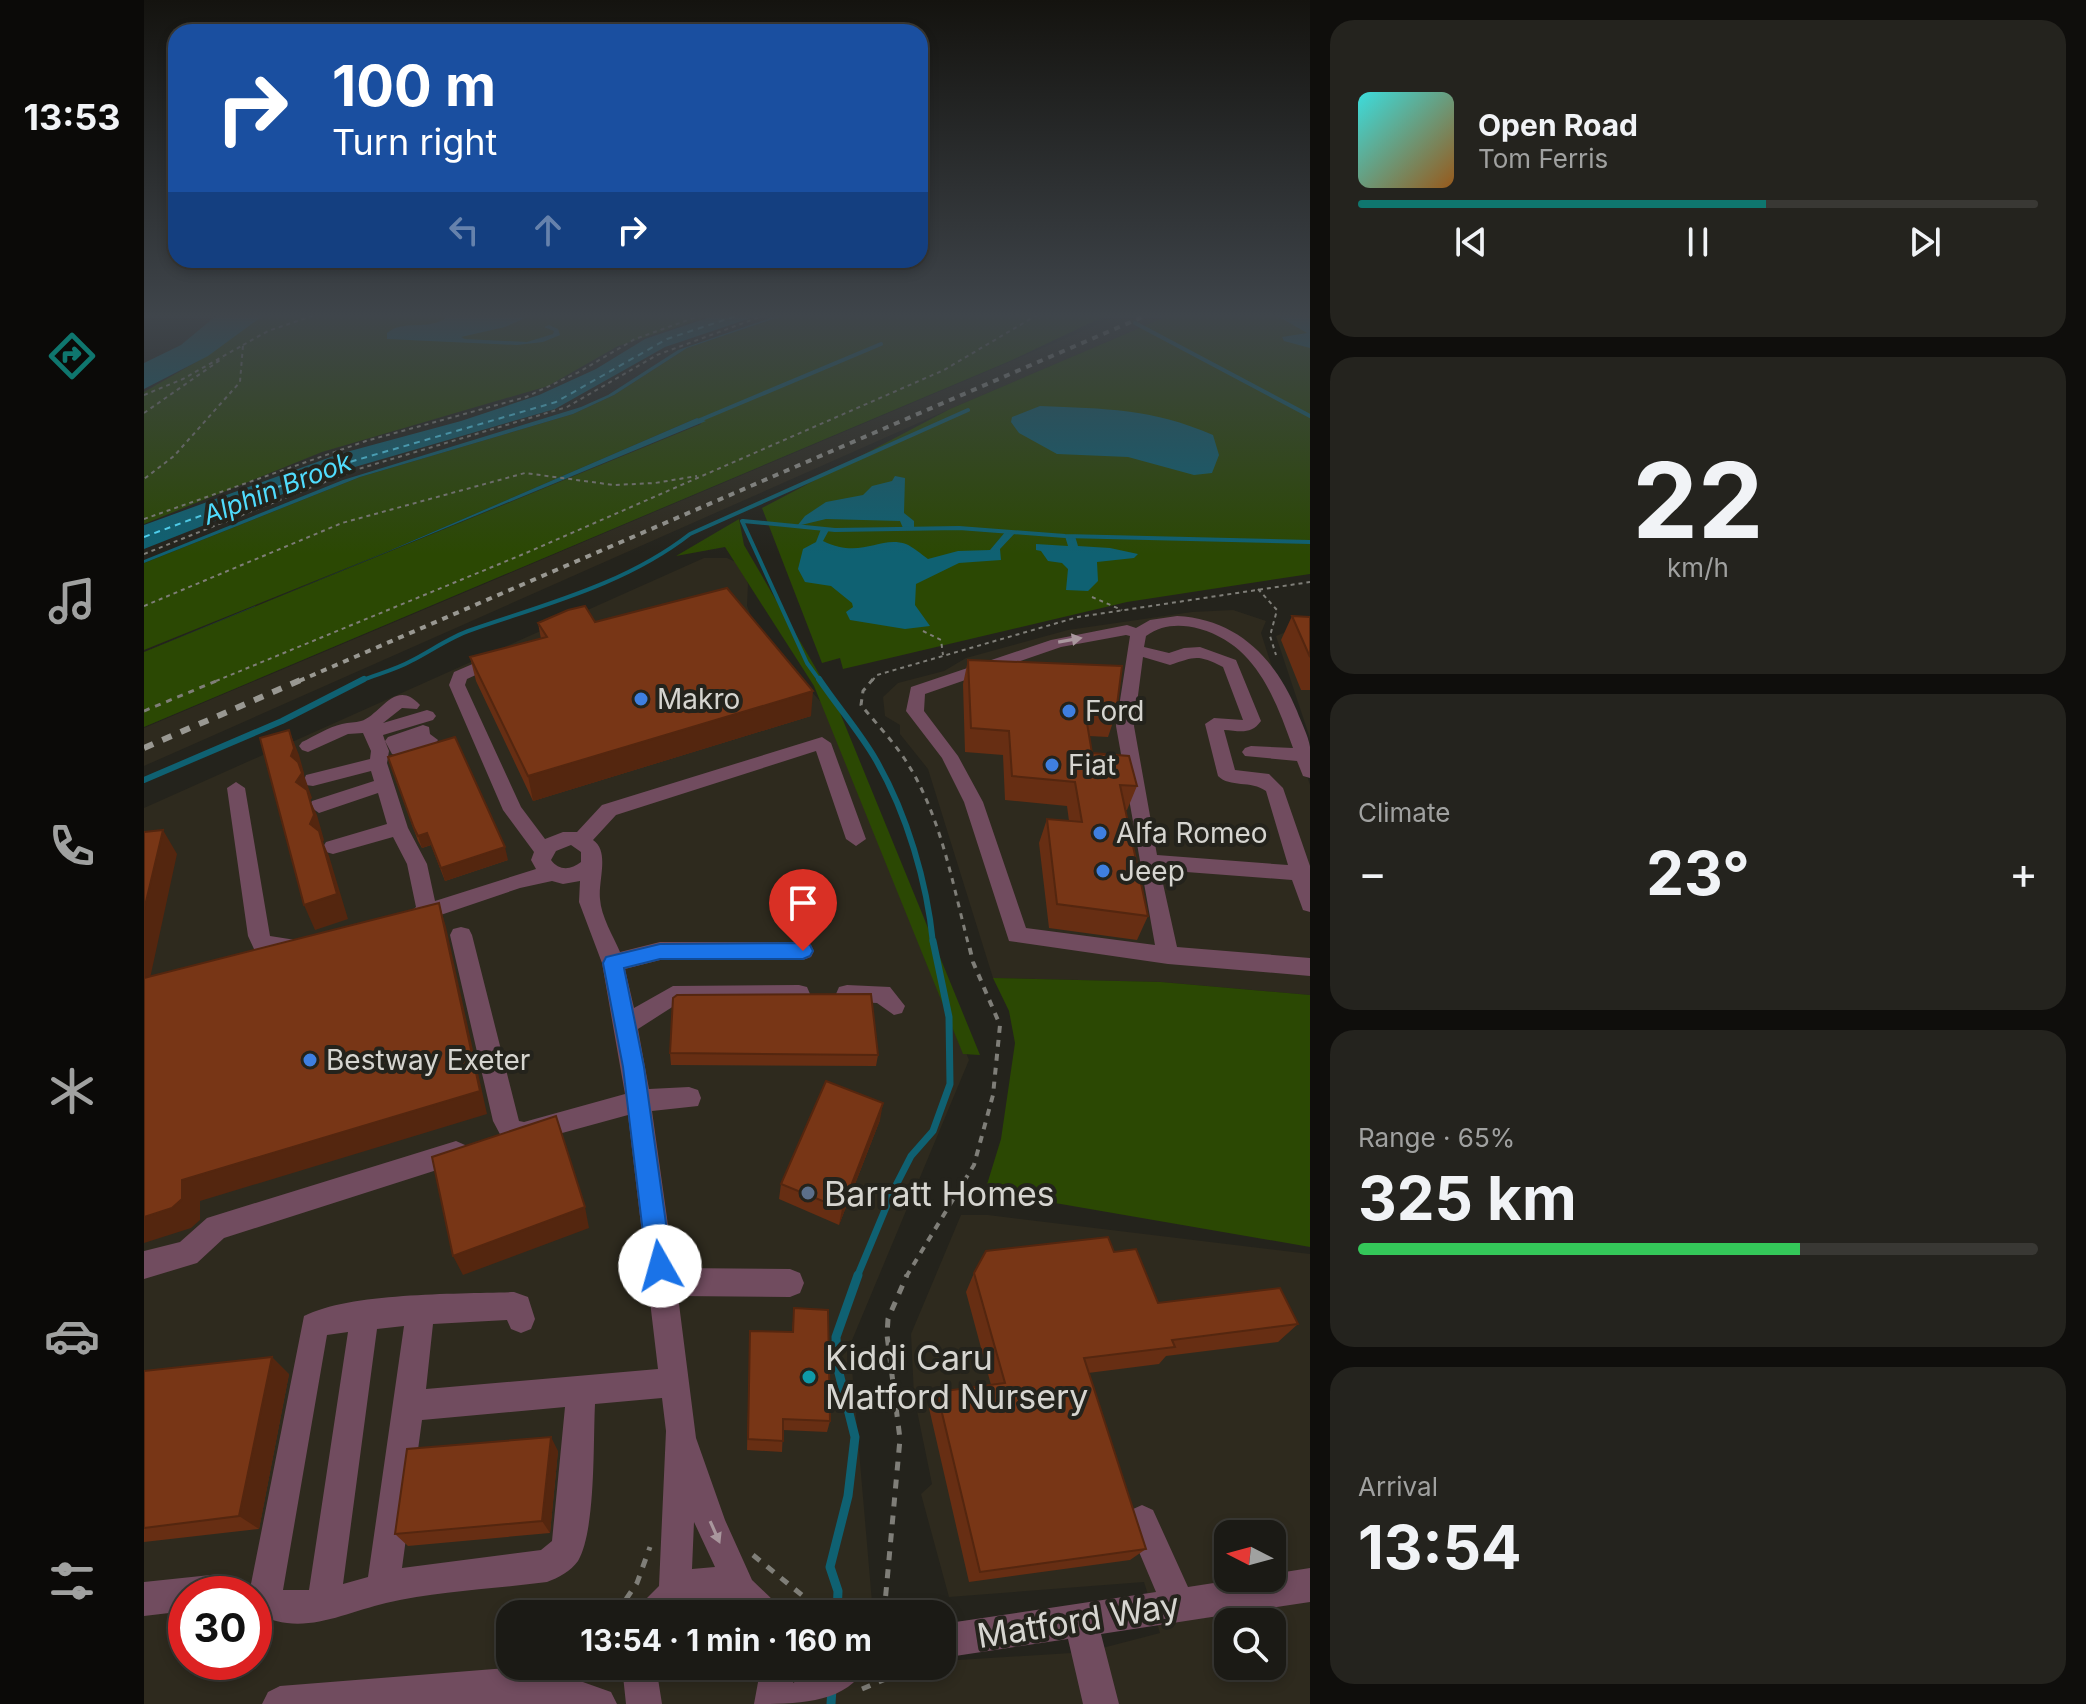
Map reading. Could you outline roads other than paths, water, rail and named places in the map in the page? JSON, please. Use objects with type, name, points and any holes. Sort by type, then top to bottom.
[{"type":"street","points":[[1168,955],[1126,742],[1125,716],[1136,642],[1151,626],[1178,621],[1208,626],[1234,636],[1251,650],[1281,692],[1307,764]]},
{"type":"street","points":[[1310,904],[1305,874],[1274,788],[1262,779],[1227,776],[1214,724],[1248,726],[1252,721],[1230,664],[1210,654],[1196,652],[1179,653],[1170,660],[1136,642],[1127,630],[1057,643],[917,691],[915,711],[949,756],[969,791],[992,847],[1017,935],[1168,955],[1310,967]]},
{"type":"street","points":[[511,652],[460,676],[457,685],[513,810],[556,857],[577,874],[591,865]]},
{"type":"street","points":[[411,705],[402,701],[388,707],[379,743],[384,784],[398,828],[417,864],[427,912]]},
{"type":"street","points":[[308,746],[344,729],[379,743],[398,750],[426,729],[379,743],[313,780]]},
{"type":"street","points":[[400,920],[518,881],[556,857],[609,810],[822,743],[856,839]]},
{"type":"street","points":[[1251,752],[1307,764]]},
{"type":"street","points":[[319,806],[384,784]]},
{"type":"street","points":[[236,788],[250,890],[262,943],[279,948],[319,942]]},
{"type":"street","points":[[333,847],[398,828]]},
{"type":"street","points":[[556,857],[593,853],[589,902]]},
{"type":"street","points":[[556,857],[589,902],[613,963],[638,1101],[681,1431],[711,1526],[732,1567],[738,1589]]},
{"type":"street","points":[[1148,862],[1305,874]]},
{"type":"street","points":[[461,935],[505,1121],[511,1130],[522,1133]]},
{"type":"street","points":[[613,963],[660,951],[803,951]]},
{"type":"street","points":[[626,1025],[673,995],[882,994],[894,1006]]},
{"type":"street","points":[[144,1265],[187,1253],[216,1227],[485,1144],[638,1101],[689,1098]]},
{"type":"street","points":[[662,1282],[790,1283]]},
{"type":"street","points":[[521,1319],[518,1307],[514,1306],[420,1310],[324,1321],[314,1326],[265,1600],[272,1607],[288,1609],[365,1596],[383,1587],[547,1566],[564,1553],[571,1540],[581,1392]]},
{"type":"street","points":[[383,1587],[420,1310]]},
{"type":"street","points":[[324,1603],[365,1316]]},
{"type":"street","points":[[410,1397],[419,1405],[675,1382]]},
{"type":"street","points":[[665,1600],[681,1431]]},
{"type":"street","points":[[1142,1521],[1178,1604]]},
{"type":"street","points":[[670,1600],[700,1582],[713,1581],[738,1589],[749,1600]]},
{"type":"street","name":"Matford Way","points":[[956,1639],[1310,1585]]},
{"type":"street","points":[[144,1599],[168,1596]]},
{"type":"street","points":[[1081,1620],[1101,1704]]},
{"type":"street","points":[[280,1704],[529,1685],[541,1680]]},
{"type":"street","points":[[641,1680],[644,1704]]},
{"type":"street","points":[[772,1704],[776,1680]]},
{"type":"street","points":[[789,1704],[822,1687],[848,1681]]},
{"type":"street","points":[[529,1685],[599,1704]]},
{"type":"water","name":"Alphin Brook","points":[[539,395],[581,395],[555,409],[341,471],[144,549],[144,525],[339,454],[461,421]]},
{"type":"water","points":[[615,395],[573,414],[360,477],[144,563],[144,560],[343,480],[581,407]]},
{"type":"water","points":[[1040,406],[1128,412],[1169,420],[1213,435],[1219,455],[1212,473],[1194,475],[1128,457],[1057,454],[1019,433],[1011,422],[1012,417]]},
{"type":"water","points":[[697,418],[706,421],[144,652],[389,551]]},
{"type":"water","points":[[895,476],[905,478],[904,513],[914,521],[914,527],[903,528],[900,521],[826,519],[797,526],[805,516],[826,502],[863,495],[872,486],[892,481]]},
{"type":"water","points":[[821,529],[829,530],[823,541],[837,546],[859,548],[896,542],[909,545],[928,559],[958,551],[990,550],[1006,531],[1016,532],[1000,549],[1001,560],[959,563],[916,584],[915,605],[930,626],[905,629],[850,620],[846,612],[853,607],[852,603],[831,586],[805,582],[798,569],[803,549],[816,542]]},
{"type":"water","points":[[1065,536],[1075,536],[1078,546],[1138,554],[1134,558],[1097,562],[1098,581],[1088,591],[1066,590],[1068,569],[1062,563],[1048,561],[1041,551],[1036,550],[1036,544],[1068,546]]},
{"type":"waterway","points":[[700,420],[761,395]]},
{"type":"waterway","points":[[1270,395],[1310,416]]},
{"type":"waterway","points":[[360,681],[405,664],[463,633],[612,579],[690,534],[968,410]]},
{"type":"waterway","points":[[742,521],[807,663],[820,681]]},
{"type":"waterway","points":[[743,521],[835,530],[959,528],[1065,536],[1310,542]]},
{"type":"waterway","points":[[360,681],[364,679]]},
{"type":"waterway","points":[[819,679],[870,750],[897,803],[921,873],[933,943]]},
{"type":"waterway","points":[[144,780],[282,721],[360,681]]},
{"type":"waterway","points":[[857,1277],[911,1156],[933,1131],[950,1084],[949,1017],[933,941]]},
{"type":"waterway","points":[[838,1600],[838,1591],[830,1567],[848,1496],[855,1437],[837,1365],[836,1337],[858,1275]]},
{"type":"waterway","points":[[831,1704],[832,1688]]},
{"type":"railway","points":[[299,681],[963,395]]},
{"type":"railway","points":[[144,748],[303,679]]},
{"type":"place","name":"Makro","points":[[641,699]]},
{"type":"place","name":"Ford","points":[[1069,711]]},
{"type":"place","name":"Fiat","points":[[1052,765]]},
{"type":"place","name":"Alfa Romeo","points":[[1100,833]]},
{"type":"place","name":"Jeep","points":[[1103,871]]},
{"type":"place","name":"Bestway Exeter","points":[[310,1060]]},
{"type":"place","name":"Barratt Homes","points":[[808,1193]]},
{"type":"place","name":"Kiddi Caru Matford Nursery","points":[[809,1377]]}]
